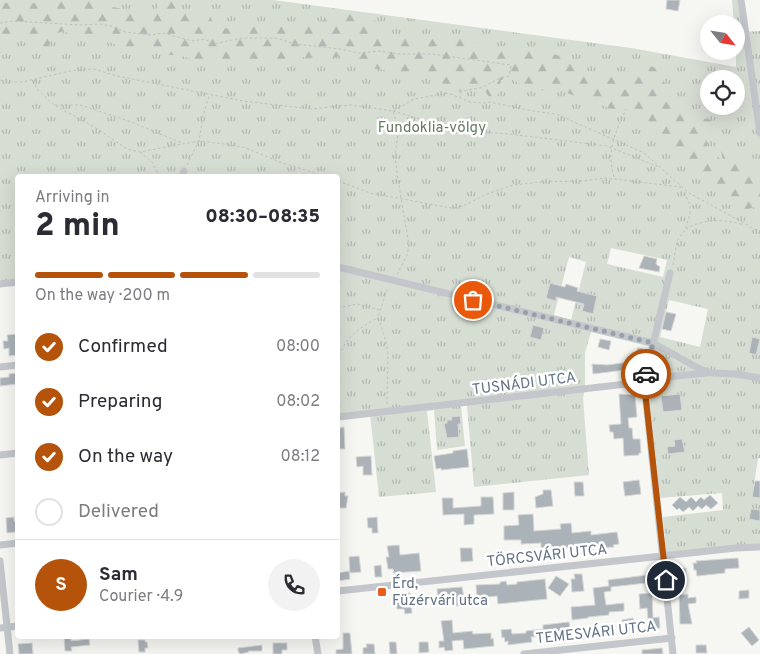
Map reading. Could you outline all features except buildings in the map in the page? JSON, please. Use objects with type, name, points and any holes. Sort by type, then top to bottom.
[{"type":"street","points":[[742,0],[760,133]]},
{"type":"street","points":[[340,268],[653,343],[700,369],[712,373],[760,378]]},
{"type":"street","points":[[670,273],[644,382],[673,654]]},
{"type":"street","points":[[0,284],[15,282]]},
{"type":"street","points":[[0,367],[15,365]]},
{"type":"street","name":"TUSNÁDI UTCA","points":[[340,417],[644,382],[655,378],[712,373]]},
{"type":"street","points":[[0,455],[15,453]]},
{"type":"street","points":[[0,545],[15,543]]},
{"type":"street","name":"TÖRCSVÁRI UTCA","points":[[340,590],[760,547]]},
{"type":"street","points":[[0,561],[4,628],[10,654]]},
{"type":"street","name":"TEMESVÁRI UTCA","points":[[524,654],[672,638]]},
{"type":"street","points":[[316,639],[318,654]]},
{"type":"path","points":[[0,23],[13,21],[81,25],[100,24],[125,32],[151,35],[164,33],[192,41],[205,39],[214,44],[241,38],[276,38],[295,44],[358,53],[381,51],[399,54],[432,54],[511,65],[509,76],[493,80],[487,85],[465,90],[460,93],[460,98]]},
{"type":"path","points":[[0,80],[8,82],[34,80],[70,71],[94,69],[118,76],[243,101],[312,109],[350,105],[393,111],[456,130],[509,134],[610,147],[660,168]]},
{"type":"path","points":[[34,80],[36,88],[54,105],[96,128],[127,149],[140,152],[200,141],[246,148],[280,162],[318,174]]},
{"type":"path","points":[[393,111],[414,99],[448,93],[470,102],[490,102],[556,114],[644,153],[689,193],[760,232]]},
{"type":"path","points":[[183,174],[200,141],[203,116],[209,95]]},
{"type":"path","points":[[54,105],[80,105],[129,121],[182,144]]},
{"type":"path","points":[[614,179],[610,147],[626,109]]},
{"type":"path","points":[[387,412],[388,354],[378,317],[392,281],[407,255],[409,245],[395,154],[399,128],[393,111]]},
{"type":"path","points":[[140,152],[153,164],[158,174]]},
{"type":"path","points":[[340,182],[370,193],[450,208],[463,206],[487,194],[513,185],[605,178],[682,188]]},
{"type":"path","points":[[673,263],[677,241],[688,223],[690,205],[682,188]]},
{"type":"path","points":[[685,230],[710,220],[729,220],[748,226]]},
{"type":"path","points":[[340,308],[357,304],[380,310]]},
{"type":"path","points":[[340,355],[346,340],[378,317]]},
{"type":"green space","name":"Fundoklia-völgy","points":[[0,0],[273,0],[631,48],[736,67],[736,60],[745,60],[745,32],[760,31],[760,458],[758,458],[752,497],[760,498],[760,545],[666,554],[663,517],[723,510],[722,493],[660,498],[648,385],[656,348],[591,332],[585,353],[585,389],[583,398],[589,475],[474,487],[467,406],[461,406],[465,446],[437,450],[434,410],[427,411],[436,492],[379,497],[370,413],[340,416],[340,174],[15,174],[15,280],[0,282]],"holes":[[[611,248],[667,260],[663,277],[607,264]],[[569,257],[586,262],[571,320],[554,315]],[[669,300],[708,309],[700,347],[660,337]]]},
{"type":"green space","name":"Fundoklia-völgy","points":[[53,0],[114,0],[112,7],[149,13],[155,11],[159,4],[169,5],[169,0],[173,0],[176,6],[196,16],[210,16],[216,29],[322,21],[344,13],[380,22],[383,34],[399,34],[418,41],[427,38],[441,41],[462,38],[473,41],[482,49],[544,51],[563,57],[592,78],[619,77],[643,62],[657,69],[671,95],[689,114],[714,121],[718,115],[727,115],[726,122],[707,137],[707,145],[724,163],[719,144],[734,152],[760,174],[760,212],[753,207],[746,211],[674,154],[653,131],[632,116],[556,89],[534,91],[509,78],[501,80],[498,96],[489,97],[481,85],[463,86],[463,91],[455,92],[444,88],[439,75],[397,72],[346,64],[345,55],[327,59],[300,57],[291,60],[234,59],[211,64],[178,55],[165,55],[114,44],[103,39],[87,41],[63,31],[53,35],[48,48],[36,53],[33,37],[0,42],[0,2],[23,5]]},
{"type":"green space","name":"Fundoklia-völgy","points":[[732,0],[739,0],[741,15],[733,15]]},
{"type":"way so far","points":[[473,300],[653,343],[646,374]]},
{"type":"place","name":"Érd, Füzérvári utca","points":[[382,592]]},
{"type":"route","points":[[646,374],[644,382],[666,580]]}]
